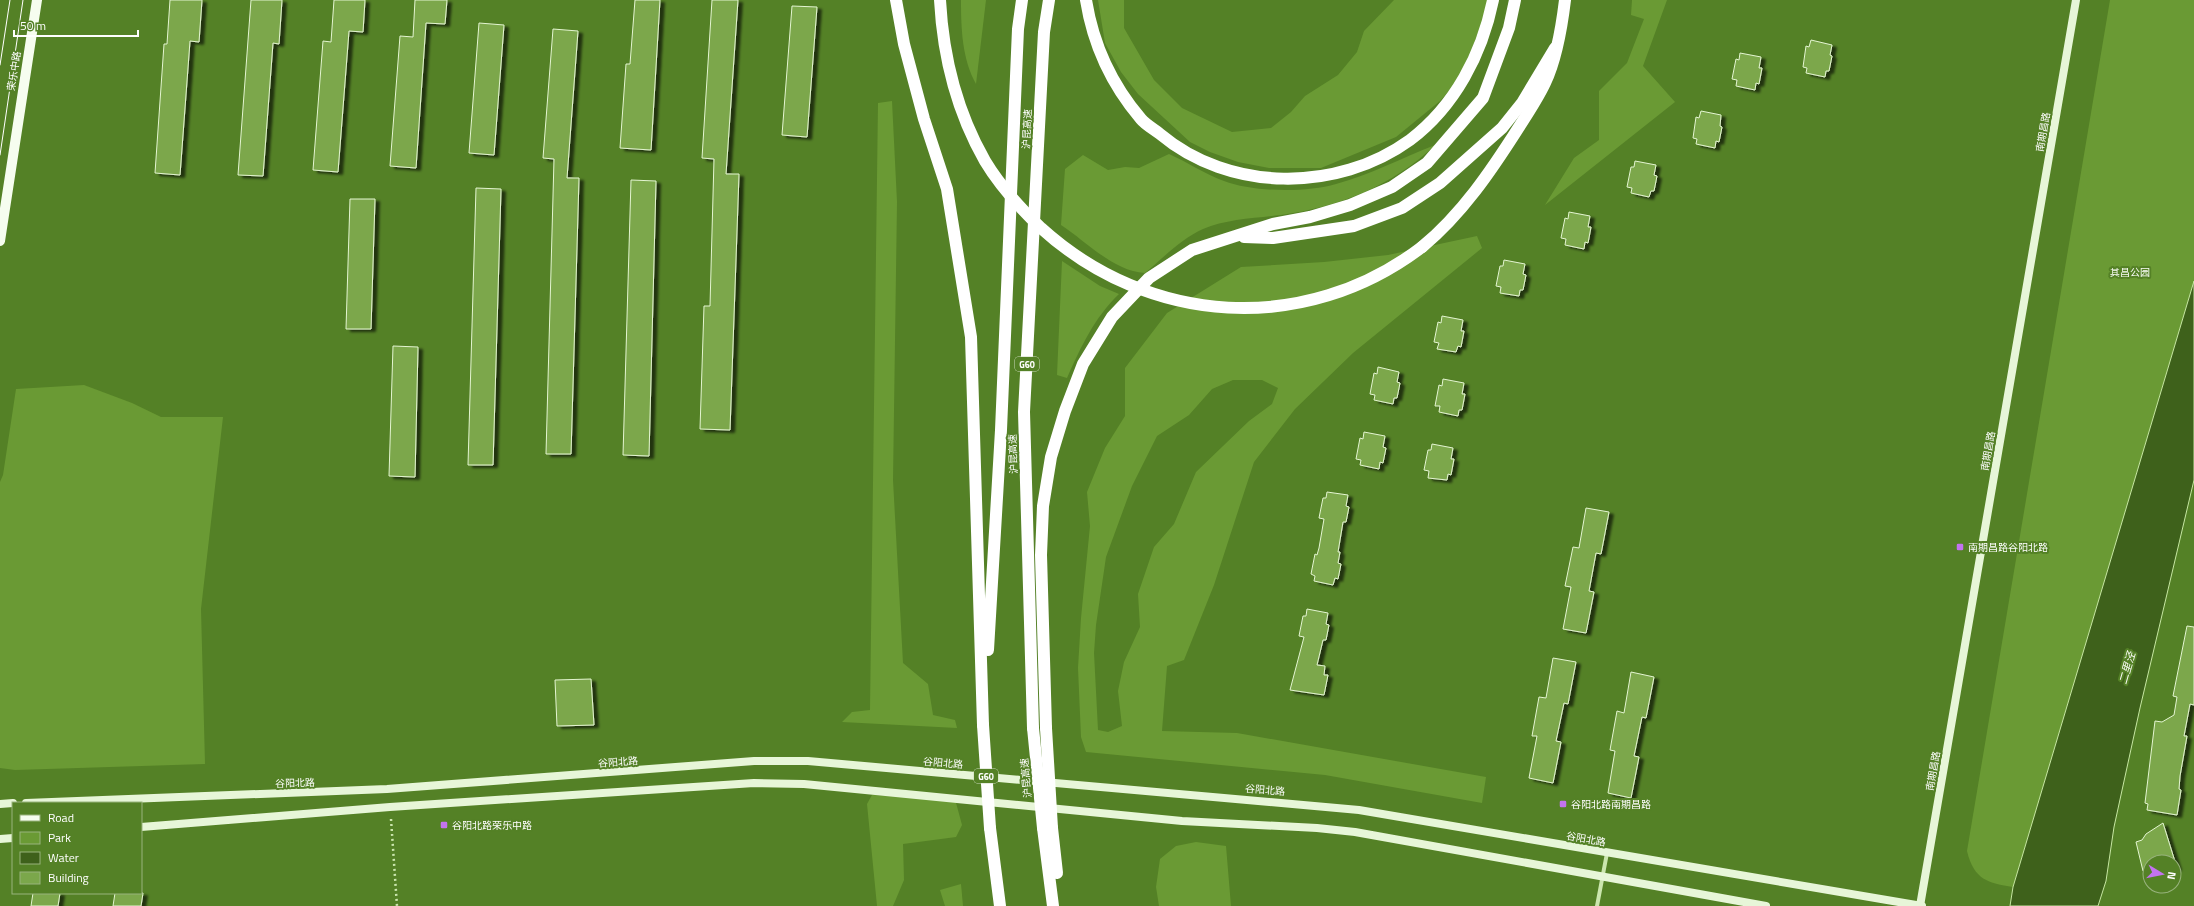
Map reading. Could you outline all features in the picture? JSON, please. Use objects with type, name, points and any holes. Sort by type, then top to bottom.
[{"type":"highway","points":[[896,0],[906,52],[924,119],[947,189],[971,337],[983,725]]},
{"type":"highway","points":[[940,0],[944,41],[958,103],[986,162],[1024,211],[1068,251],[1115,279],[1147,292],[1193,304],[1219,308],[1274,307],[1316,300],[1357,286],[1383,273],[1422,248],[1458,213],[1497,161],[1546,82],[1565,0]]},
{"type":"highway","name":"沪昆高速","points":[[1000,906],[990,828],[983,725],[1001,430],[1018,37],[1022,0]]},
{"type":"highway","name":"沪昆高速","points":[[1049,0],[1044,40],[1024,412],[1033,728],[1047,828],[1053,906]]},
{"type":"highway","points":[[1086,0],[1089,18],[1101,57],[1119,90],[1142,120],[1172,144],[1205,163],[1240,173],[1274,179],[1309,179],[1344,171],[1379,158],[1410,140],[1438,113],[1461,85],[1477,54],[1489,22],[1493,0]]},
{"type":"highway","points":[[1060,906],[1047,828],[1041,555],[1043,506],[1051,457],[1065,411],[1080,371],[1112,317],[1149,278],[1192,250],[1273,224],[1310,217],[1350,205],[1392,187],[1427,163],[1483,98],[1509,28],[1515,0]]},
{"type":"highway","points":[[1236,236],[1273,238],[1354,226],[1402,208],[1440,182],[1502,128],[1522,103],[1555,48]]},
{"type":"main road","name":"荣乐中路","points":[[0,241],[37,0]]},
{"type":"main road","name":"南期昌路","points":[[1920,906],[2076,0]]},
{"type":"main road","name":"谷阳北路","points":[[52,802],[387,789],[754,761],[808,761],[1320,805],[1359,810],[1920,906]]},
{"type":"main road","points":[[142,828],[390,807],[754,783],[804,784],[1182,821],[1317,828],[1355,832],[1603,875],[1766,906]]},
{"type":"main road","points":[[0,804],[12,804]]},
{"type":"main road","points":[[0,839],[12,838]]},
{"type":"street","points":[[1597,906],[1607,853]]},
{"type":"path","points":[[390,807],[397,906]]},
{"type":"green space","points":[[961,0],[986,0],[976,84],[971,74],[963,44]]},
{"type":"green space","points":[[1098,0],[1124,0],[1124,28],[1154,80],[1182,108],[1232,132],[1271,128],[1291,112],[1305,96],[1338,75],[1357,52],[1364,31],[1394,0],[1487,0],[1483,20],[1461,77],[1440,101],[1396,137],[1321,168],[1269,168],[1238,162],[1210,152],[1190,142],[1138,94],[1121,72],[1105,43]]},
{"type":"green space","points":[[1632,0],[1667,0],[1643,66],[1675,102],[1545,205],[1574,158],[1599,140],[1599,91],[1627,63],[1644,19],[1631,15]]},
{"type":"green space","name":"其昌公园","points":[[2110,0],[2194,0],[2194,281],[2013,887],[1996,884],[1983,878],[1974,868],[1967,851]]},
{"type":"green space","points":[[892,101],[897,202],[893,480],[903,663],[928,684],[933,715],[955,720],[957,728],[842,722],[852,712],[870,710],[878,103]]},
{"type":"green space","points":[[1435,145],[1419,159],[1383,183],[1344,200],[1302,211],[1231,221],[1203,229],[1180,243],[1145,273],[1133,271],[1111,261],[1061,225],[1065,169],[1083,155],[1108,170],[1125,167],[1139,168],[1169,154],[1210,175],[1236,185],[1264,189],[1295,190],[1336,184],[1373,171]]},
{"type":"green space","points":[[1477,236],[1482,248],[1353,353],[1295,409],[1254,462],[1214,585],[1184,660],[1167,666],[1162,731],[1237,733],[1486,777],[1482,803],[1325,775],[1086,752],[1081,737],[1078,668],[1081,618],[1090,526],[1087,492],[1105,448],[1125,416],[1125,368],[1167,313],[1241,267],[1324,262],[1388,255]],"holes":[[[1233,380],[1262,380],[1278,388],[1272,404],[1249,421],[1196,472],[1174,524],[1154,547],[1138,594],[1140,627],[1124,662],[1118,691],[1122,726],[1108,732],[1098,730],[1094,653],[1096,625],[1106,557],[1132,486],[1157,436],[1189,415],[1212,389]]]},
{"type":"green space","points":[[1062,261],[1100,286],[1119,294],[1095,323],[1067,378],[1057,375]]},
{"type":"green space","points":[[84,385],[132,403],[161,417],[223,417],[201,609],[205,764],[15,770],[0,768],[0,482],[3,475],[16,389]]},
{"type":"green space","points":[[872,795],[955,799],[962,825],[956,837],[903,844],[904,880],[893,906],[877,906],[867,804]]},
{"type":"green space","points":[[1196,842],[1226,846],[1231,906],[1159,906],[1156,887],[1160,859],[1176,846]]},
{"type":"green space","points":[[961,884],[963,906],[945,906],[940,890]]},
{"type":"water","name":"二里泾","points":[[2194,281],[2194,480],[2140,708],[2114,827],[2106,881],[2098,906],[2010,906],[2013,887]]},
{"type":"building","points":[[170,0],[202,0],[199,42],[190,41],[180,175],[155,173],[164,44],[167,44]]},
{"type":"building","points":[[251,0],[282,0],[279,44],[273,43],[263,176],[238,175]]},
{"type":"building","points":[[334,0],[365,0],[363,32],[349,31],[338,172],[313,170],[323,41],[331,42]]},
{"type":"building","points":[[415,0],[447,0],[445,24],[426,23],[416,168],[390,166],[400,36],[413,37]]},
{"type":"building","points":[[635,0],[660,0],[651,150],[620,148],[626,64],[630,64]]},
{"type":"building","points":[[712,0],[738,0],[726,174],[739,174],[730,430],[700,429],[704,306],[710,306],[714,159],[702,158]]},
{"type":"building","points":[[792,6],[817,7],[807,137],[782,135]]},
{"type":"building","points":[[479,23],[504,25],[494,155],[469,153]]},
{"type":"building","points":[[553,29],[578,31],[567,178],[579,178],[571,454],[546,454],[554,159],[543,158]]},
{"type":"building","points":[[1811,40],[1832,45],[1830,55],[1832,56],[1829,71],[1826,71],[1825,77],[1806,73],[1807,68],[1803,67],[1806,46],[1809,47]]},
{"type":"building","points":[[1740,53],[1761,57],[1759,68],[1762,68],[1759,84],[1756,83],[1755,90],[1736,86],[1737,80],[1732,79],[1736,59],[1739,60]]},
{"type":"building","points":[[1701,111],[1721,115],[1720,126],[1722,127],[1719,142],[1716,141],[1715,148],[1696,144],[1697,139],[1693,138],[1696,117],[1699,118]]},
{"type":"building","points":[[1635,161],[1656,165],[1654,175],[1657,176],[1654,191],[1651,191],[1649,197],[1631,193],[1632,188],[1627,187],[1631,167],[1634,167]]},
{"type":"building","points":[[631,180],[656,181],[649,456],[623,455]]},
{"type":"building","points":[[476,188],[501,189],[493,465],[468,465]]},
{"type":"building","points":[[350,199],[375,199],[371,329],[346,329]]},
{"type":"building","points":[[1569,212],[1590,216],[1588,227],[1591,227],[1588,243],[1585,242],[1584,249],[1565,245],[1566,239],[1561,238],[1565,218],[1568,219]]},
{"type":"building","points":[[1504,260],[1525,264],[1523,274],[1526,275],[1523,290],[1520,290],[1519,296],[1500,293],[1501,287],[1496,286],[1500,266],[1503,266]]},
{"type":"building","points":[[1442,316],[1463,320],[1461,331],[1464,331],[1461,347],[1458,346],[1456,352],[1437,349],[1439,343],[1434,342],[1438,322],[1441,323]]},
{"type":"building","points":[[393,346],[418,347],[415,477],[389,476]]},
{"type":"building","points":[[1378,367],[1399,372],[1397,382],[1400,383],[1397,398],[1394,398],[1393,404],[1374,400],[1375,395],[1370,394],[1374,373],[1377,374]]},
{"type":"building","points":[[1443,379],[1464,383],[1462,394],[1465,394],[1462,410],[1459,410],[1458,416],[1439,412],[1440,406],[1435,406],[1439,385],[1442,386]]},
{"type":"building","points":[[1364,432],[1385,436],[1383,447],[1386,448],[1383,463],[1380,462],[1379,469],[1360,465],[1361,460],[1356,459],[1360,438],[1363,439]]},
{"type":"building","points":[[1432,444],[1453,448],[1451,459],[1454,459],[1451,475],[1448,474],[1447,480],[1428,478],[1429,471],[1424,470],[1428,450],[1431,450]]},
{"type":"building","points":[[1327,492],[1348,495],[1346,506],[1349,507],[1346,522],[1343,522],[1338,552],[1340,552],[1338,563],[1341,564],[1338,579],[1335,578],[1333,585],[1314,581],[1315,576],[1311,574],[1315,554],[1317,555],[1319,548],[1324,519],[1319,518],[1323,498],[1326,498]]},
{"type":"building","points":[[1586,508],[1609,512],[1601,554],[1596,553],[1589,591],[1594,592],[1586,633],[1563,629],[1571,587],[1565,586],[1573,547],[1579,548]]},
{"type":"building","points":[[1307,609],[1328,613],[1326,624],[1329,625],[1326,640],[1323,640],[1317,665],[1325,666],[1324,675],[1328,675],[1324,695],[1290,690],[1304,637],[1299,636],[1303,616],[1306,616]]},
{"type":"building","points":[[2187,626],[2194,627],[2194,705],[2190,704],[2184,736],[2187,736],[2180,776],[2179,789],[2181,790],[2177,815],[2147,810],[2148,804],[2145,803],[2155,721],[2162,722],[2174,715],[2177,697],[2173,696]]},
{"type":"building","points":[[1553,658],[1576,662],[1568,704],[1564,703],[1556,741],[1561,742],[1553,783],[1529,778],[1537,736],[1532,736],[1539,697],[1546,698]]},
{"type":"building","points":[[1631,672],[1654,677],[1646,718],[1642,717],[1634,756],[1639,757],[1631,798],[1608,793],[1615,751],[1610,750],[1617,711],[1624,713]]},
{"type":"building","points":[[591,679],[594,725],[557,726],[555,680]]},
{"type":"building","points":[[2163,823],[2173,854],[2142,854],[2142,867],[2136,842],[2142,840],[2146,834]]},
{"type":"building","points":[[143,893],[141,906],[113,906],[115,894]]},
{"type":"building","points":[[33,894],[60,894],[58,906],[31,906]]},
{"type":"tram line","points":[[0,65],[10,0]]},
{"type":"tram line","points":[[0,155],[23,0]]},
{"type":"place","name":"南期昌路谷阳北路","points":[[1960,547]]},
{"type":"place","name":"谷阳北路南期昌路","points":[[1563,804]]},
{"type":"place","name":"谷阳北路荣乐中路","points":[[444,825]]}]
